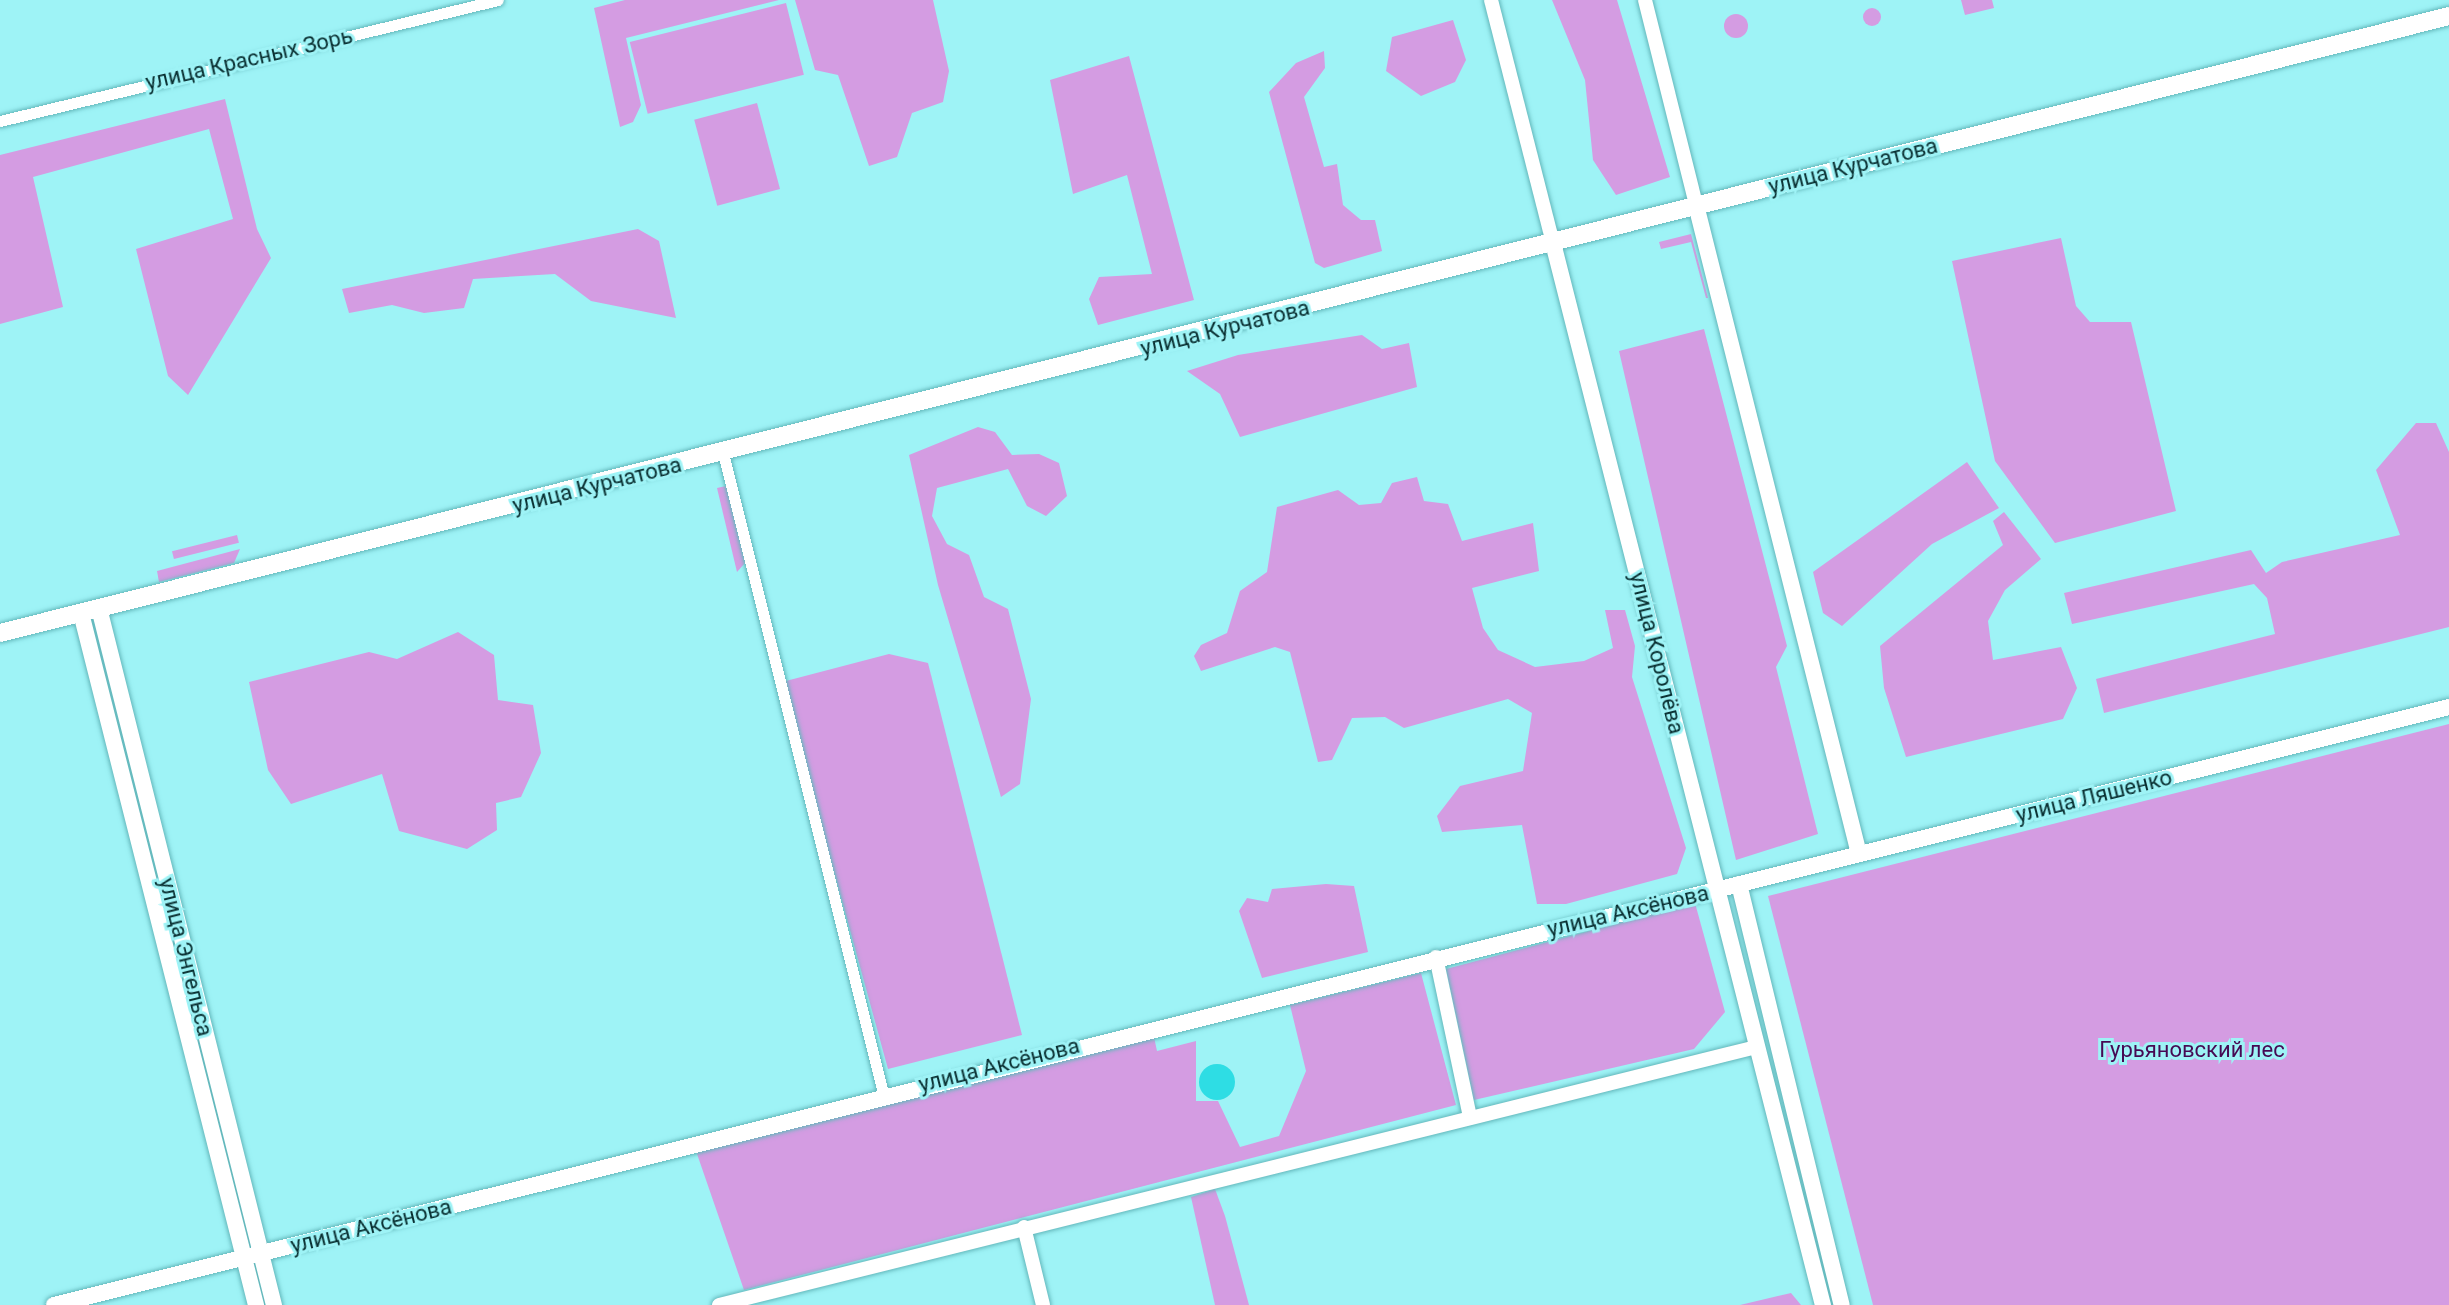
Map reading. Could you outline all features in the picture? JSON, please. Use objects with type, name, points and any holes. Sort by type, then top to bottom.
[{"type":"main road","name":"улица Курчатова","points":[[0,633],[2449,16]]},
{"type":"main road","points":[[1696,205],[1859,854]]},
{"type":"main road","name":"улица Королёва","points":[[1553,243],[1823,1305]]},
{"type":"main road","name":"улица Энгельса","points":[[90,610],[252,1256],[256,1305]]},
{"type":"main road","name":"улица Ляшенко","points":[[1739,884],[2449,707]]},
{"type":"main road","points":[[1739,884],[1775,1043],[1842,1305]]},
{"type":"main road","name":"улица Аксёнова","points":[[54,1305],[883,1093],[1739,884]]},
{"type":"main road","points":[[1756,1047],[1775,1043]]},
{"type":"main road","name":"улица Энгельса","points":[[252,1256],[274,1305]]},
{"type":"street","name":"улица Красных Зорь","points":[[0,121],[498,0]]},
{"type":"street","name":"улица Королёва","points":[[1491,0],[1553,243]]},
{"type":"street","points":[[1645,0],[1696,205]]},
{"type":"street","points":[[723,453],[883,1093]]},
{"type":"street","points":[[1436,957],[1470,1117]]},
{"type":"street","points":[[719,1305],[1756,1047]]},
{"type":"street","points":[[1024,1227],[1043,1305]]},
{"type":"green space","points":[[625,0],[779,0],[626,38],[641,105],[633,122],[620,127],[594,8]]},
{"type":"green space","points":[[795,0],[933,0],[949,71],[943,102],[912,113],[897,157],[869,166],[838,75],[815,70]]},
{"type":"green space","points":[[1552,0],[1617,0],[1670,177],[1616,195],[1593,160],[1585,80]]},
{"type":"green space","points":[[1961,0],[1992,0],[1994,8],[1965,15]]},
{"type":"green space","points":[[786,3],[804,75],[648,114],[630,42]]},
{"type":"green space","points":[[1872,8],[1881,17],[1872,26],[1863,17]]},
{"type":"green space","points":[[1736,14],[1744,18],[1748,26],[1744,34],[1736,38],[1728,34],[1724,26],[1728,18]]},
{"type":"green space","points":[[1453,20],[1466,60],[1455,82],[1421,96],[1386,71],[1392,37]]},
{"type":"green space","points":[[1324,51],[1325,68],[1304,97],[1324,167],[1337,164],[1343,205],[1361,220],[1375,220],[1382,251],[1324,268],[1315,263],[1269,92],[1296,63]]},
{"type":"green space","points":[[1129,56],[1194,300],[1098,325],[1089,299],[1099,277],[1152,274],[1127,175],[1073,194],[1050,80]]},
{"type":"green space","points":[[225,99],[257,229],[271,258],[188,395],[168,376],[136,249],[233,219],[209,129],[33,177],[63,307],[0,324],[0,155]]},
{"type":"green space","points":[[757,103],[780,189],[717,206],[694,120]]},
{"type":"green space","points":[[638,229],[659,241],[676,318],[591,301],[555,274],[473,279],[464,308],[424,313],[392,305],[349,313],[342,289]]},
{"type":"green space","points":[[1691,234],[1708,298],[1691,242],[1661,249],[1659,242]]},
{"type":"green space","points":[[2061,238],[2076,306],[2090,322],[2131,322],[2176,511],[2055,543],[1995,461],[1952,261]]},
{"type":"green space","points":[[1704,329],[1787,646],[1776,667],[1818,834],[1736,860],[1619,351]]},
{"type":"green space","points":[[1362,335],[1382,349],[1409,343],[1417,387],[1240,437],[1220,394],[1187,371],[1238,355]]},
{"type":"green space","points":[[2416,423],[2436,423],[2449,452],[2449,627],[2104,713],[2096,679],[2275,634],[2267,598],[2254,584],[2072,624],[2064,593],[2251,550],[2266,573],[2282,562],[2400,535],[2376,470]]},
{"type":"green space","points":[[978,427],[995,432],[1012,455],[1039,454],[1059,463],[1067,496],[1046,516],[1027,506],[1008,469],[937,488],[932,516],[947,544],[969,555],[984,597],[1008,609],[1031,699],[1020,784],[1001,797],[938,585],[909,455]]},
{"type":"green space","points":[[1967,462],[1999,508],[1932,544],[1842,626],[1823,613],[1813,572]]},
{"type":"green space","points":[[1417,477],[1424,501],[1448,504],[1462,541],[1533,523],[1539,571],[1472,588],[1483,628],[1498,650],[1535,667],[1584,661],[1613,648],[1605,610],[1625,610],[1635,646],[1632,677],[1686,848],[1677,874],[1566,904],[1537,904],[1522,825],[1442,832],[1437,816],[1460,786],[1523,771],[1532,713],[1508,699],[1404,728],[1385,717],[1352,718],[1332,760],[1318,762],[1290,652],[1275,647],[1201,671],[1194,656],[1201,645],[1227,633],[1240,591],[1267,572],[1277,507],[1338,490],[1359,505],[1381,503],[1392,483]]},
{"type":"green space","points":[[726,486],[745,563],[737,572],[717,488]]},
{"type":"green space","points":[[2004,512],[2041,559],[2005,590],[1988,621],[1993,660],[2061,647],[2077,688],[2063,719],[1906,757],[1884,688],[1880,646],[2003,545],[1993,521]]},
{"type":"green space","points":[[237,535],[239,543],[174,559],[172,551]]},
{"type":"green space","points":[[240,549],[234,563],[159,582],[157,571]]},
{"type":"green space","points":[[458,632],[494,655],[498,700],[533,705],[541,753],[521,797],[496,803],[497,830],[467,849],[399,831],[382,774],[291,804],[268,770],[249,682],[369,652],[397,659]]},
{"type":"green space","points":[[889,654],[928,663],[1022,1035],[888,1069],[782,682]]},
{"type":"green space","name":"Гурьяновский лес","points":[[2449,724],[2449,1305],[1873,1305],[1768,896]]},
{"type":"green space","points":[[1326,884],[1354,886],[1368,952],[1262,978],[1239,911],[1247,898],[1268,902],[1272,889]]},
{"type":"green space","points":[[1695,903],[1725,1012],[1694,1049],[1474,1100],[1446,969]]},
{"type":"green space","points":[[1421,973],[1456,1105],[744,1290],[696,1151],[1154,1037],[1157,1051],[1196,1041],[1196,1101],[1218,1101],[1240,1147],[1279,1136],[1306,1071],[1290,1005]]},
{"type":"green space","points":[[1215,1189],[1249,1305],[1215,1305],[1191,1197]]},
{"type":"green space","points":[[1791,1293],[1801,1305],[1740,1305]]},
{"type":"water","points":[[1217,1064],[1230,1069],[1235,1082],[1230,1095],[1217,1100],[1204,1095],[1199,1082],[1204,1069]]}]
